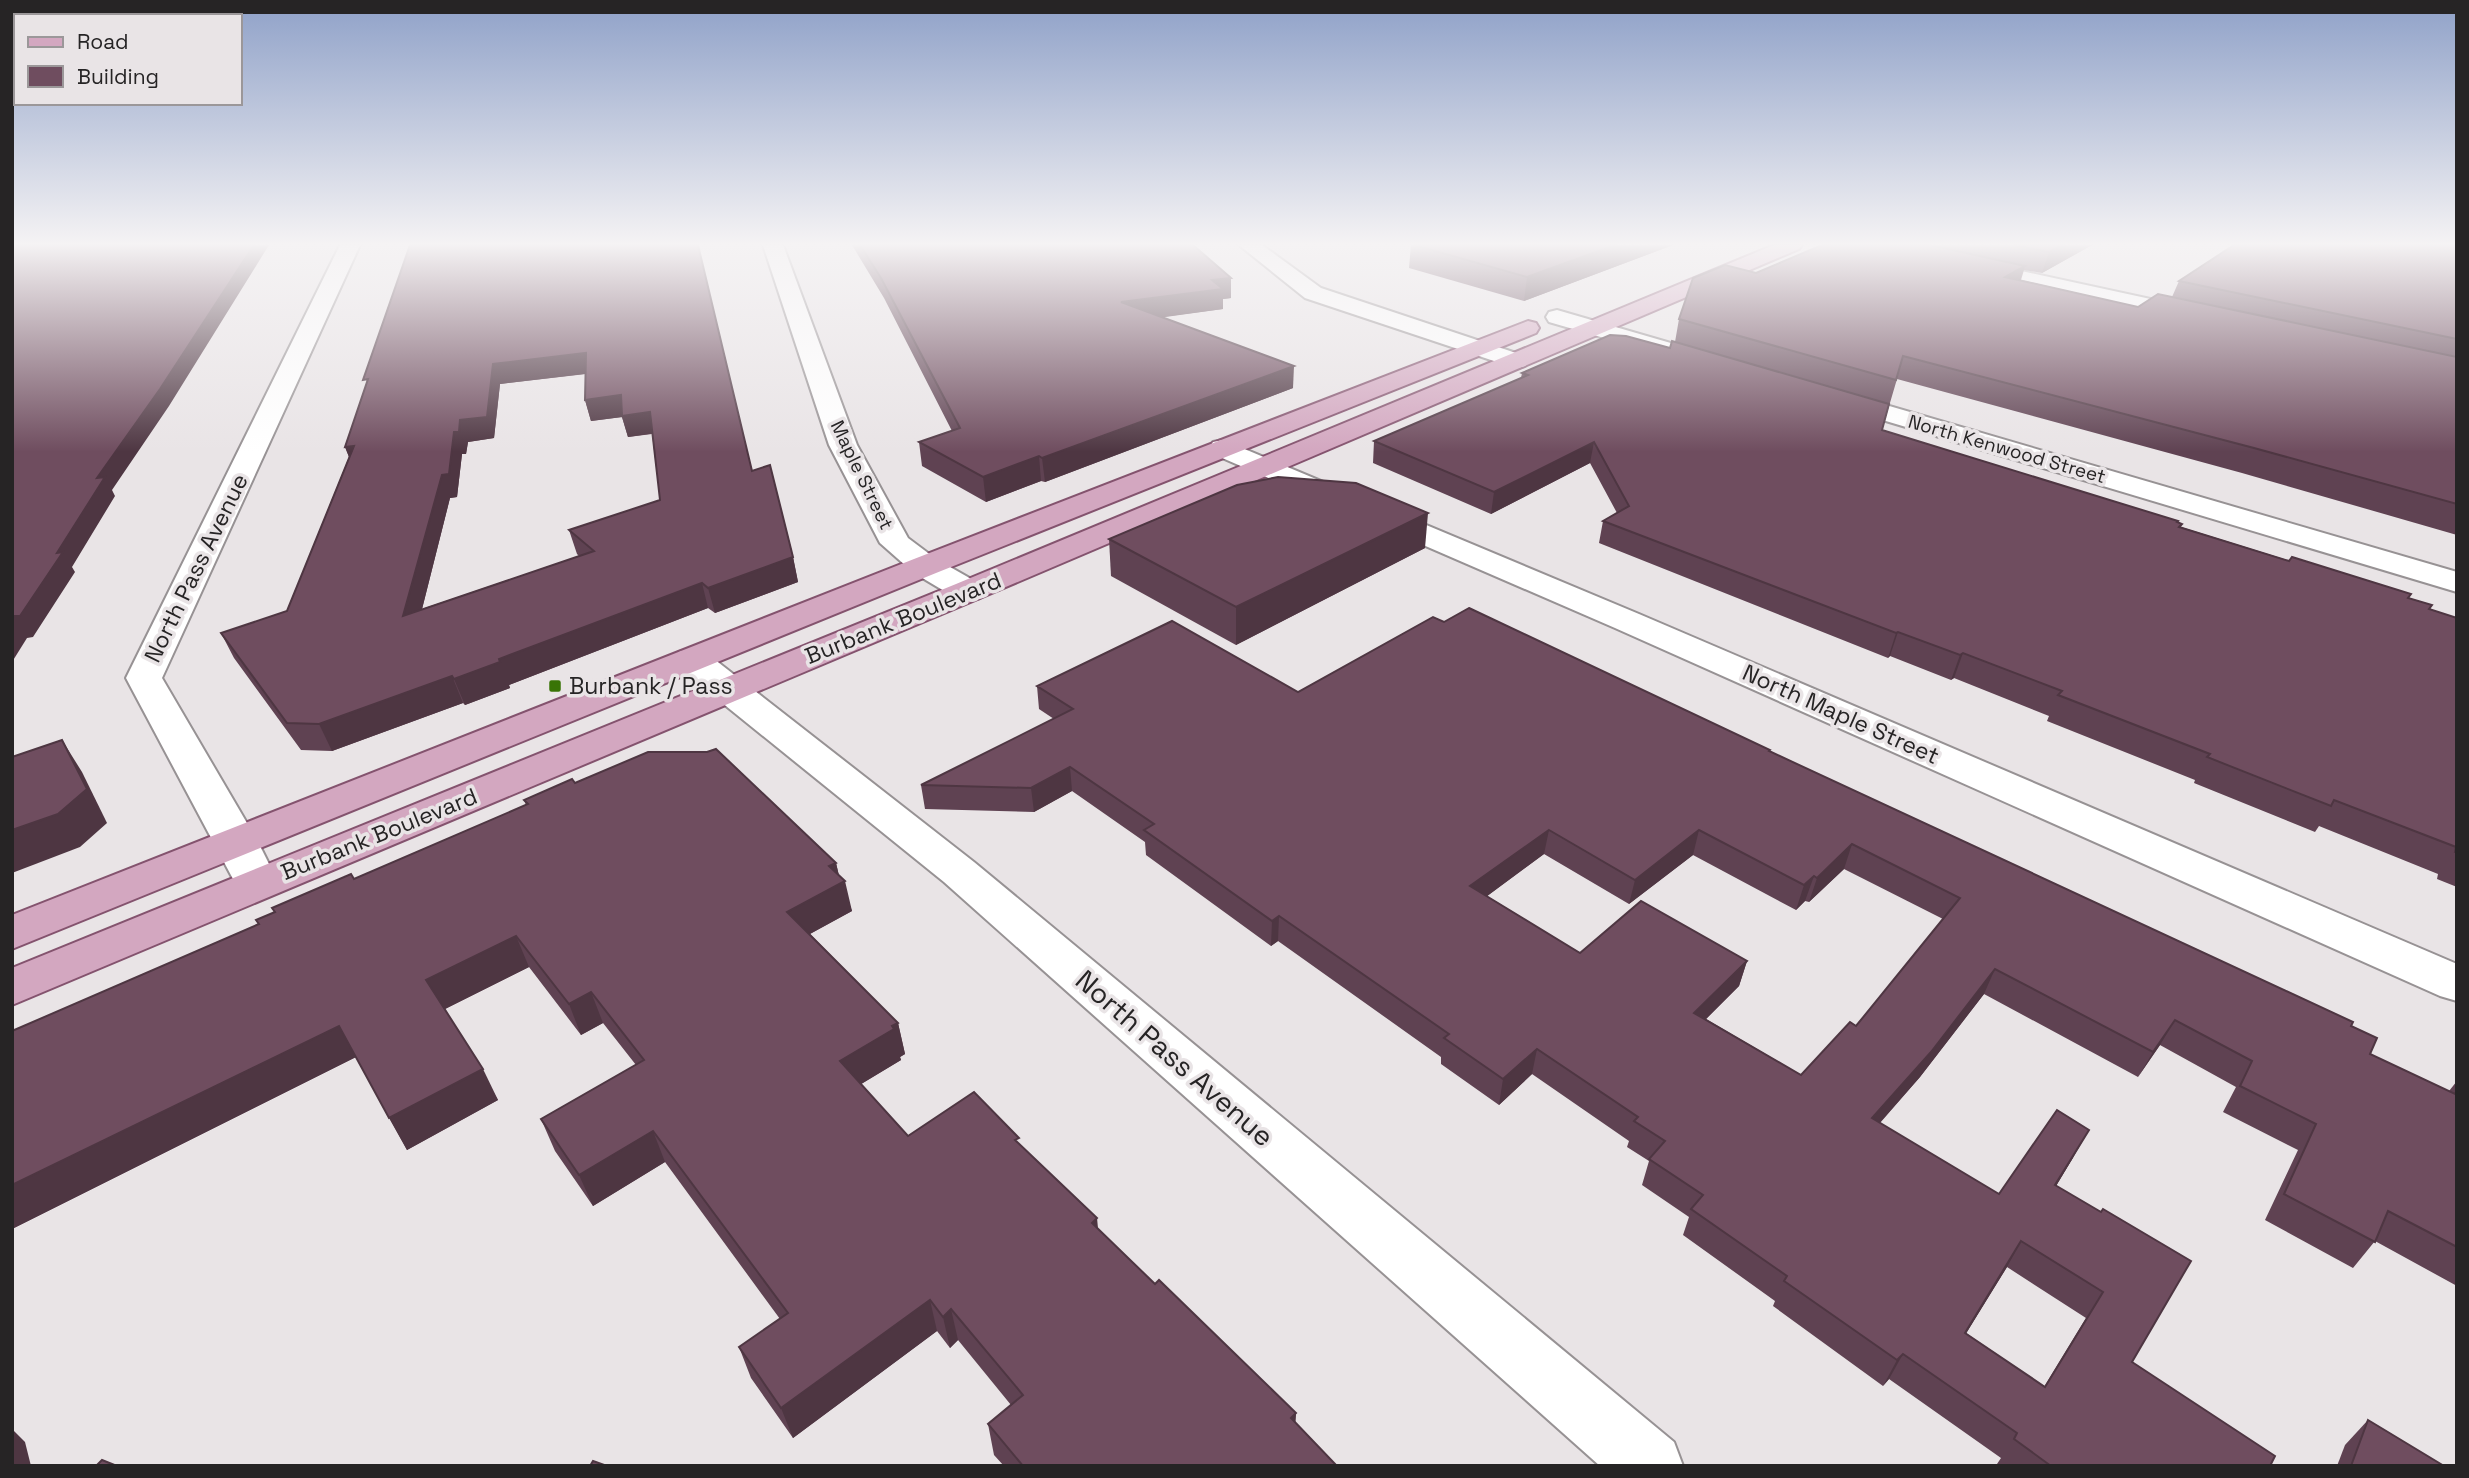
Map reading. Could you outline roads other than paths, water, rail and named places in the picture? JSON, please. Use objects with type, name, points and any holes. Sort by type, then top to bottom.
[{"type":"main road","name":"Burbank Boulevard","points":[[12,987],[257,884],[710,675],[925,566],[1478,348],[1588,314]]},
{"type":"main road","name":"Burbank Boulevard","points":[[12,933],[237,842],[710,675],[968,591],[1517,361],[1579,317]]},
{"type":"street","name":"North Pass Avenue","points":[[257,884],[237,842],[144,678],[317,314]]},
{"type":"street","name":"Maple Street","points":[[797,314],[843,445],[895,543],[925,566],[968,591]]},
{"type":"street","points":[[1375,314],[1517,361]]},
{"type":"street","points":[[2186,314],[2213,320]]},
{"type":"street","points":[[1579,317],[1691,356]]},
{"type":"street","name":"North Kenwood Street","points":[[1808,391],[2457,582]]},
{"type":"street","name":"North Maple Street","points":[[1223,449],[1627,621],[2457,984]]},
{"type":"street","name":"North Pass Avenue","points":[[710,675],[959,872],[1650,1466]]},
{"type":"place","name":"Burbank / Pass","points":[[555,686]]}]
